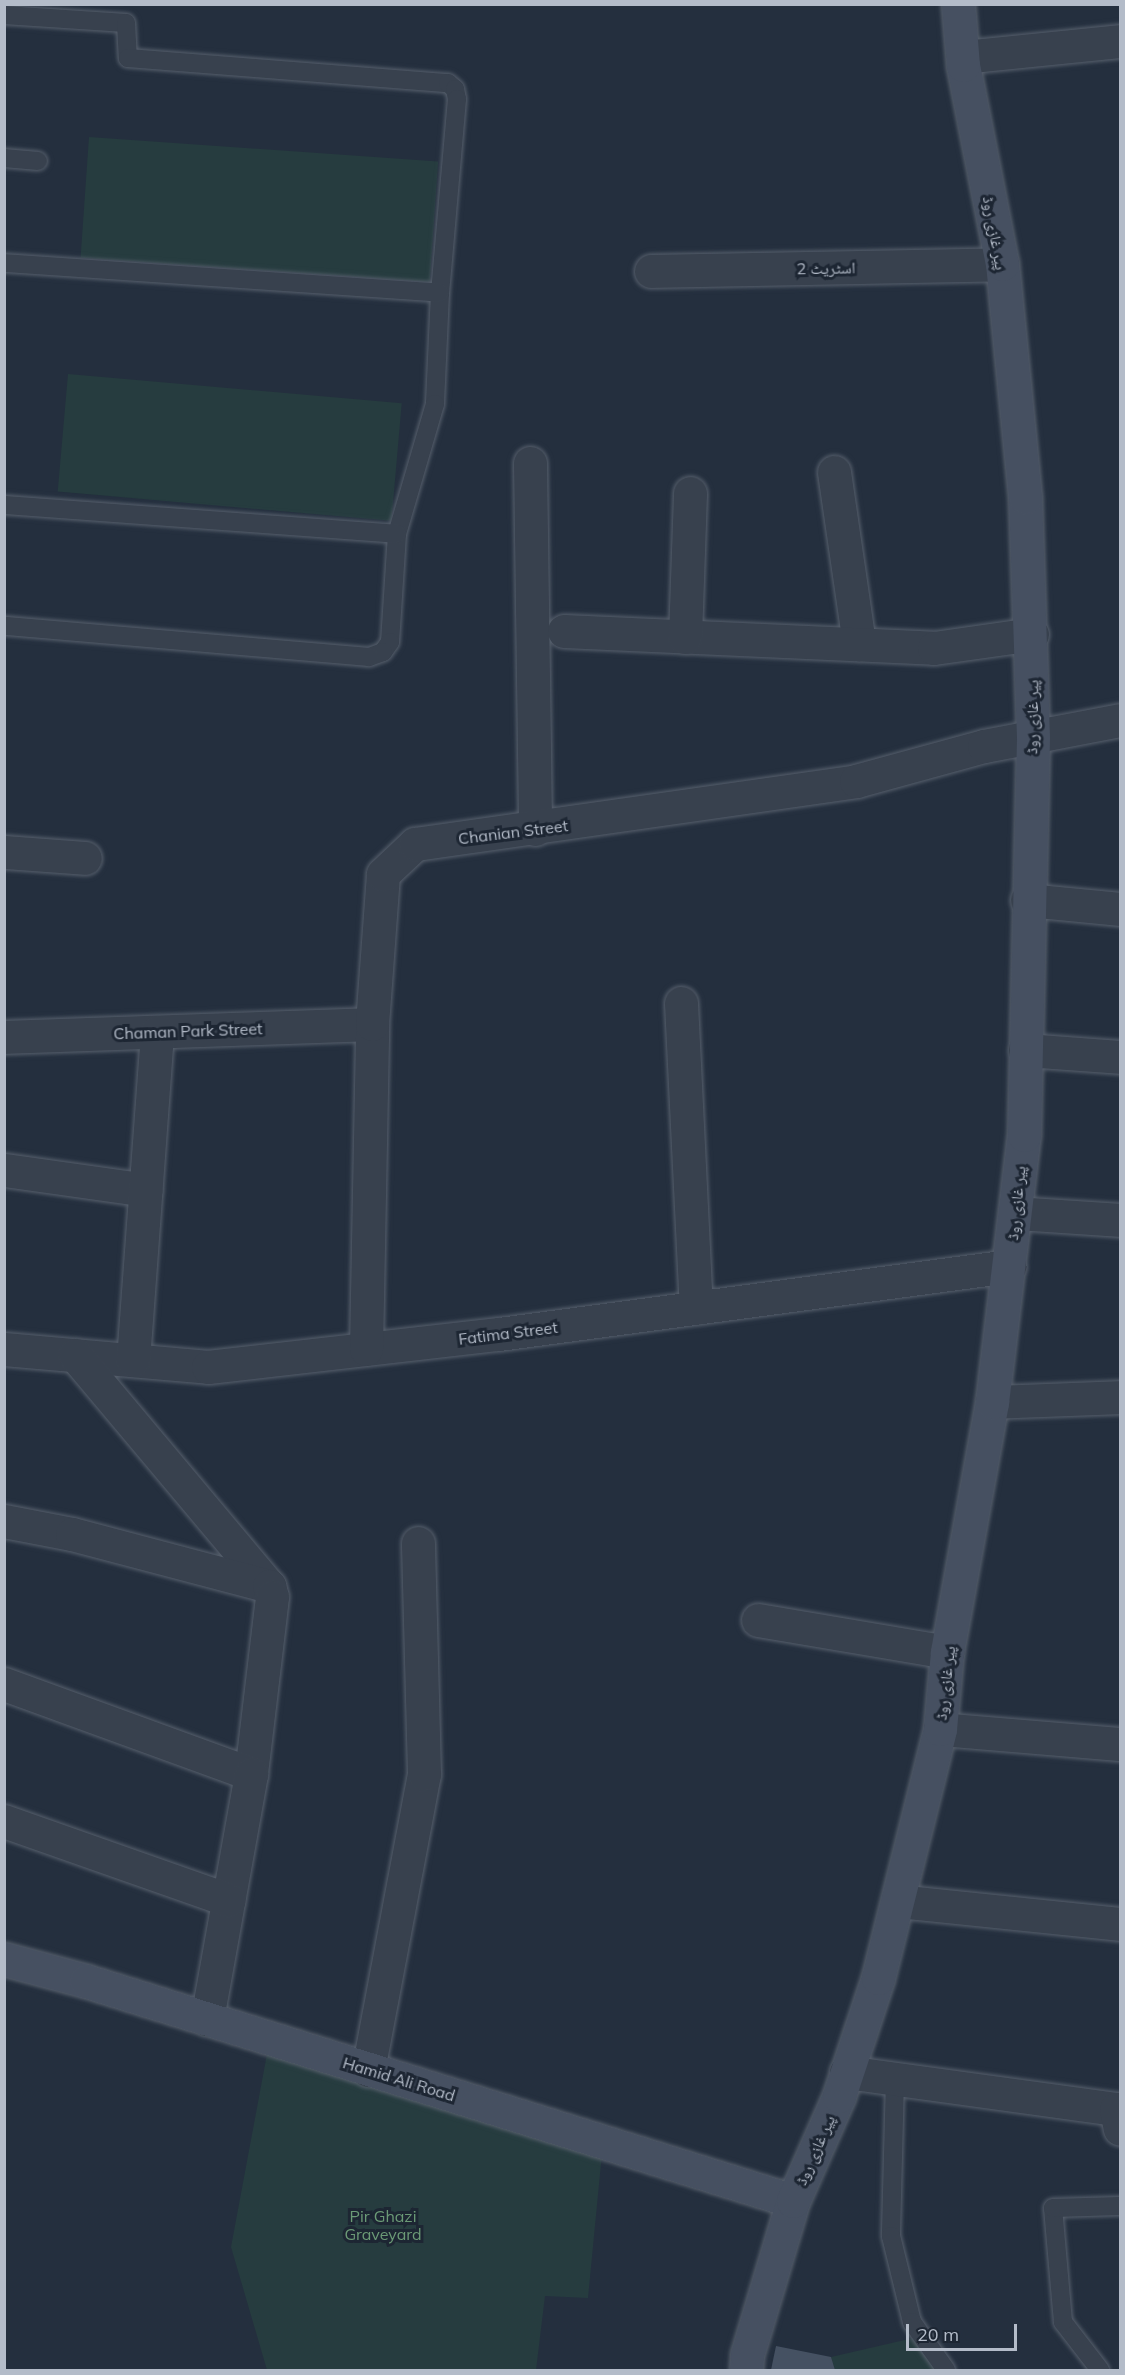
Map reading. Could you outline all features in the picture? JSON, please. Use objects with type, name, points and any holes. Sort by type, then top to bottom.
[{"type":"street","name":"پیر غازی روڈ","points":[[746,2370],[747,2355],[793,2201],[846,2072],[878,1978],[940,1729],[947,1652],[992,1402],[1023,1135],[1027,900],[1033,737],[1032,634],[1025,497],[1002,264],[963,57],[958,4]]},
{"type":"street","points":[[963,57],[1120,42]]},
{"type":"street","name":"اسٹریٹ 2","points":[[651,271],[1002,264]]},
{"type":"street","points":[[530,463],[535,829]]},
{"type":"street","points":[[834,471],[859,644]]},
{"type":"street","points":[[685,637],[690,493]]},
{"type":"street","points":[[564,632],[934,648],[1032,634]]},
{"type":"street","name":"Chanian Street","points":[[366,1350],[372,1024],[383,874],[415,844],[535,829],[856,782],[984,746],[1120,720]]},
{"type":"street","points":[[4,852],[85,858]]},
{"type":"street","points":[[1027,900],[1120,909]]},
{"type":"street","points":[[681,1003],[696,1308]]},
{"type":"street","name":"Chaman Park Street","points":[[4,1037],[372,1024]]},
{"type":"street","points":[[133,1360],[157,1032]]},
{"type":"street","points":[[1025,1050],[1120,1057]]},
{"type":"street","points":[[4,1170],[146,1190]]},
{"type":"street","points":[[1015,1213],[1120,1220]]},
{"type":"street","name":"Fatima Street","points":[[4,1349],[208,1367],[366,1350],[1009,1266]]},
{"type":"street","points":[[75,1355],[269,1586],[272,1597],[251,1774],[207,2019]]},
{"type":"street","points":[[992,1402],[1120,1397]]},
{"type":"street","points":[[4,1521],[72,1534],[269,1586]]},
{"type":"street","points":[[368,2070],[424,1774],[418,1543]]},
{"type":"street","points":[[758,1620],[947,1652]]},
{"type":"street","points":[[4,1684],[251,1774]]},
{"type":"street","points":[[940,1729],[1120,1744]]},
{"type":"street","points":[[4,1821],[228,1900]]},
{"type":"street","points":[[898,1901],[1120,1924]]},
{"type":"street","name":"Hamid Ali Road","points":[[4,1959],[207,2019],[793,2201]]},
{"type":"street","points":[[846,2072],[1116,2109],[1120,2126]]},
{"type":"lane","points":[[4,15],[126,23],[128,58],[448,82],[455,89],[457,99],[440,292],[435,404],[397,534],[390,642],[383,652],[369,657],[4,626]]},
{"type":"lane","points":[[4,158],[38,161]]},
{"type":"lane","points":[[4,263],[440,292]]},
{"type":"lane","points":[[4,505],[397,534]]},
{"type":"lane","points":[[895,2079],[891,2236],[912,2322],[946,2370]]},
{"type":"lane","points":[[1100,2370],[1063,2322],[1053,2208],[1120,2206]]},
{"type":"green space","points":[[89,137],[438,161],[430,282],[81,258]]},
{"type":"green space","points":[[68,374],[402,403],[391,521],[58,492]]},
{"type":"green space","name":"Pir Ghazi Graveyard","points":[[270,2038],[603,2143],[588,2298],[545,2296],[536,2370],[267,2370],[231,2247]]},
{"type":"green space","points":[[922,2336],[951,2370],[835,2370],[831,2357]]},
{"type":"building","points":[[776,2346],[831,2357],[835,2370],[771,2370]]}]
